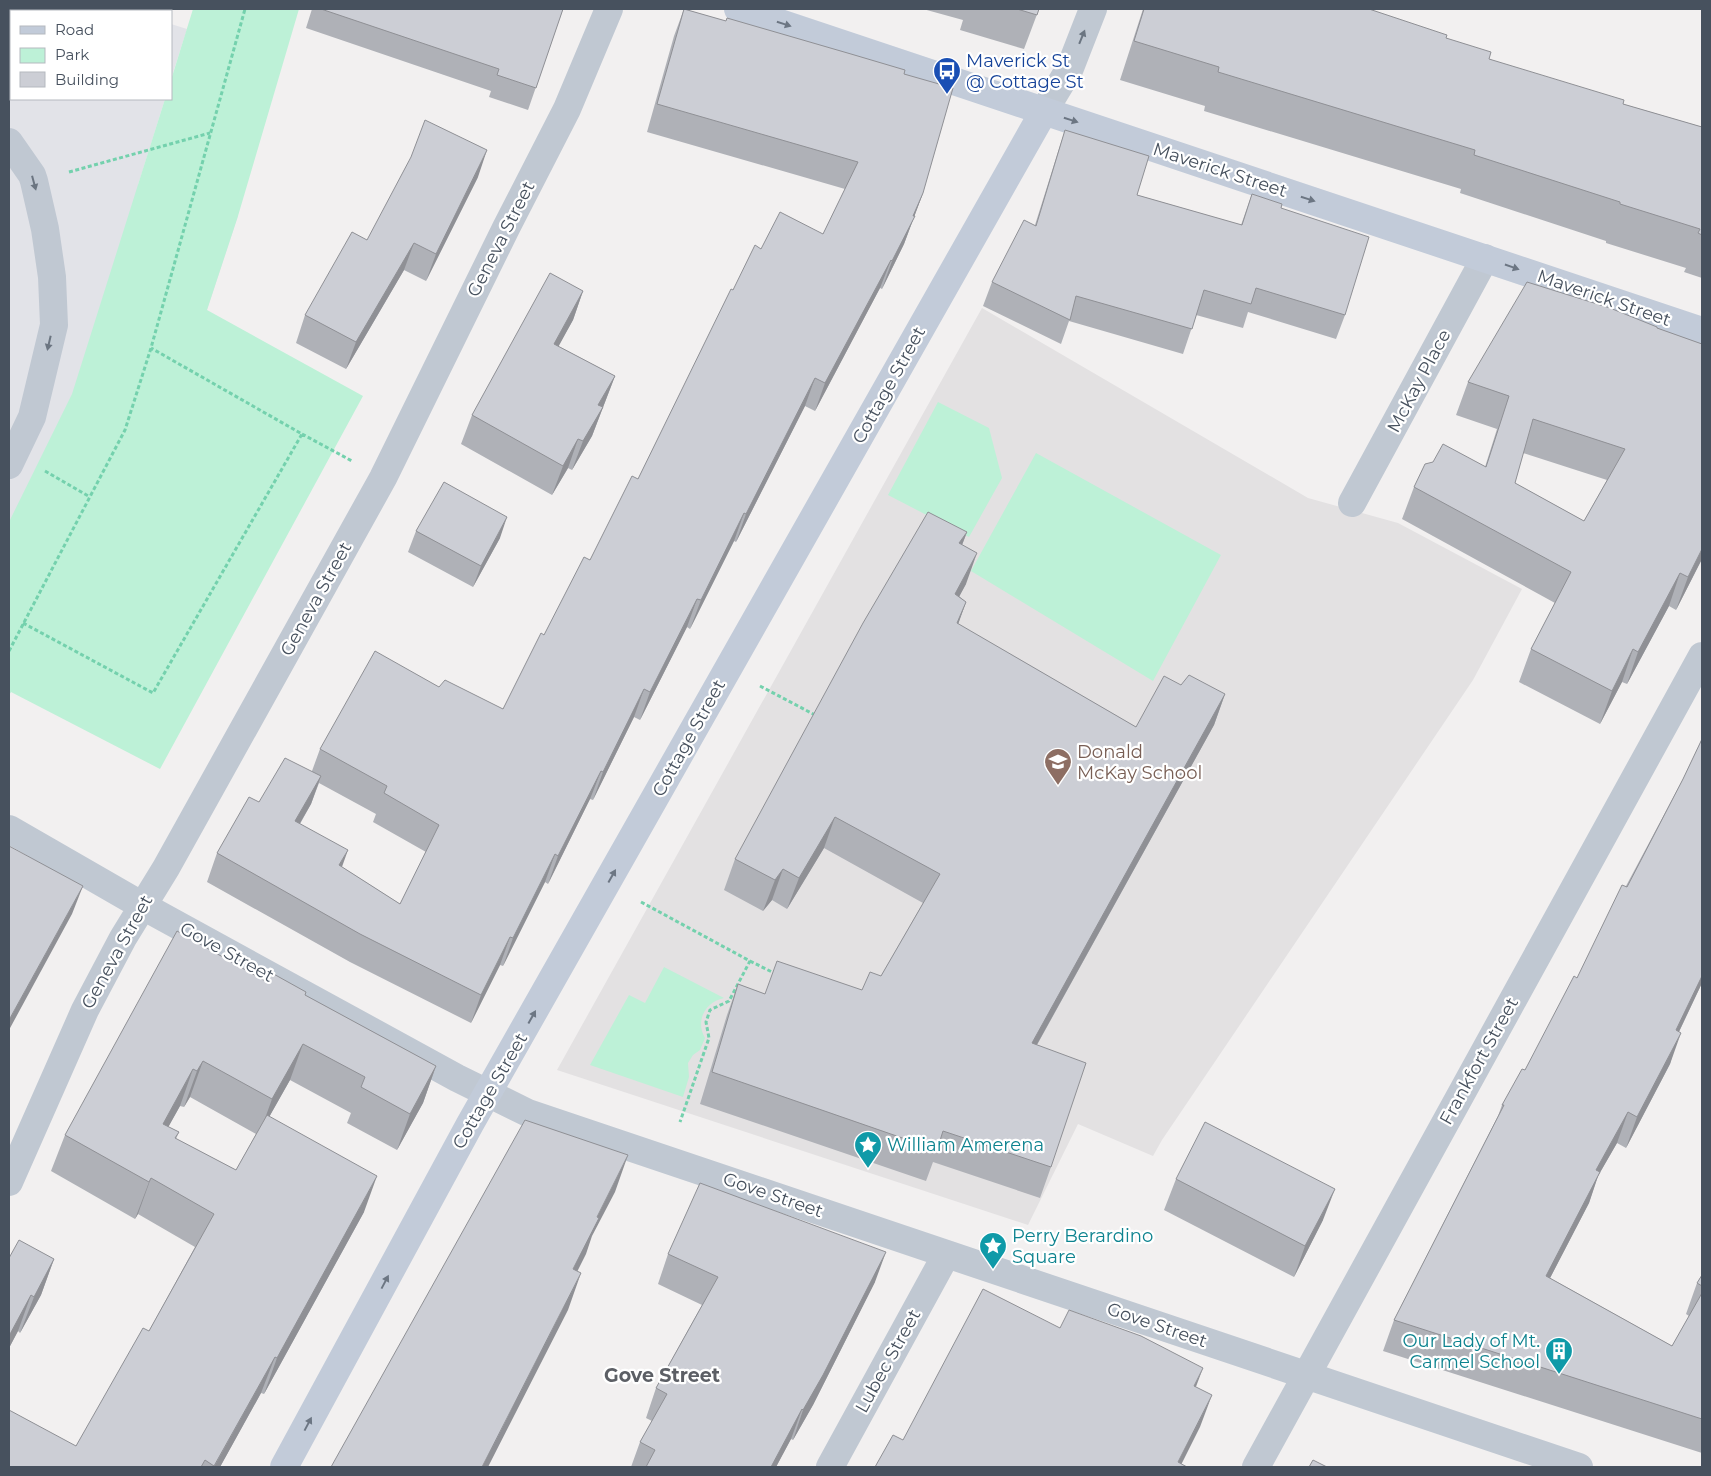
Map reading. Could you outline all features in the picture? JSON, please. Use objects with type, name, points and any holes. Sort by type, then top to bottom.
[{"type":"street","name":"Geneva Street","points":[[9,1182],[85,1010],[142,905],[166,868],[383,478],[567,109],[609,9]]},
{"type":"street","name":"Maverick Street","points":[[738,9],[1702,331]]},
{"type":"street","name":"Cottage Street","points":[[284,1467],[470,1124],[489,1094],[1070,68],[1093,9]]},
{"type":"street","points":[[9,142],[32,175],[34,182],[45,229],[52,277],[54,325],[32,417],[11,459]]},
{"type":"street","name":"McKay Place","points":[[1352,503],[1485,258]]},
{"type":"street","name":"Frankfort Street","points":[[1256,1467],[1702,656]]},
{"type":"street","name":"Gove Street","points":[[9,828],[142,905],[457,1078],[528,1113],[1579,1467]]},
{"type":"street","name":"Lubec Street","points":[[830,1467],[946,1255]]},
{"type":"path","points":[[9,651],[125,430],[151,348],[245,9]]},
{"type":"path","points":[[34,182],[211,133]]},
{"type":"path","points":[[151,348],[383,478]]},
{"type":"path","points":[[24,624],[153,693],[302,434]]},
{"type":"path","points":[[11,459],[90,497]]},
{"type":"path","points":[[760,686],[818,717]]},
{"type":"path","points":[[641,902],[776,975]]},
{"type":"path","points":[[680,1122],[709,1038],[706,1022],[710,1010],[729,1001],[750,961]]},
{"type":"shaded area","points":[[9,9],[127,9],[131,10],[10,10],[10,100],[165,100],[138,185],[238,216],[170,422],[9,695]]},
{"type":"shaded area","points":[[172,24],[187,29],[172,76]]},
{"type":"shaded area","name":"Donald McKay School","points":[[982,308],[1308,498],[1398,523],[1522,589],[1473,680],[1153,1156],[1078,1124],[1028,1225],[557,1070]]},
{"type":"green space","points":[[193,9],[299,9],[238,216],[207,310],[363,396],[160,769],[11,692],[9,695],[9,522],[72,394],[165,100],[172,100],[172,77]]},
{"type":"green space","points":[[938,402],[989,428],[1002,478],[969,537],[888,495]]},
{"type":"green space","points":[[1036,453],[1221,555],[1153,681],[971,571]]},
{"type":"green space","points":[[664,967],[724,998],[717,1000],[704,1013],[701,1025],[705,1038],[700,1050],[693,1055],[688,1063],[689,1077],[683,1097],[590,1065],[629,995],[645,1003]]},
{"type":"building","points":[[321,9],[563,9],[536,88],[497,75],[499,69]]},
{"type":"building","points":[[684,9],[726,21],[727,18],[851,54],[905,70],[904,74],[953,88],[923,193],[913,216],[915,216],[892,261],[825,383],[815,378],[701,600],[697,599],[650,692],[644,689],[603,772],[601,771],[558,856],[555,854],[513,938],[510,937],[481,995],[360,934],[217,853],[249,797],[259,802],[285,758],[321,776],[295,821],[348,850],[339,865],[400,904],[439,825],[384,793],[387,786],[320,749],[375,651],[439,687],[445,680],[503,709],[541,633],[544,635],[584,557],[590,560],[632,476],[638,479],[731,289],[733,290],[755,245],[761,249],[780,212],[823,234],[858,162],[657,104]]},
{"type":"building","points":[[1017,9],[1039,9],[1037,15]]},
{"type":"building","points":[[1144,9],[1369,9],[1447,35],[1446,38],[1491,52],[1489,59],[1624,100],[1623,104],[1702,127],[1702,235],[1698,233],[1700,229],[1474,155],[1475,150],[1218,72],[1219,67],[1134,41]]},
{"type":"building","points":[[425,120],[487,150],[436,254],[414,243],[356,342],[305,315],[352,232],[367,240],[411,157]]},
{"type":"building","points":[[1065,130],[1149,156],[1137,195],[1242,225],[1252,194],[1282,204],[1281,208],[1369,237],[1345,315],[1256,288],[1251,304],[1204,290],[1192,329],[1076,296],[1070,320],[992,282],[1024,220],[1036,226]]},
{"type":"building","points":[[550,273],[583,291],[554,344],[615,376],[598,405],[603,407],[583,441],[578,439],[563,466],[472,415]]},
{"type":"building","points":[[1527,282],[1610,308],[1702,344],[1702,549],[1688,577],[1680,573],[1638,652],[1633,649],[1612,691],[1531,649],[1571,572],[1414,487],[1425,464],[1433,462],[1443,444],[1486,467],[1509,396],[1468,382]],"holes":[[[1533,419],[1625,449],[1584,521],[1515,483]]]},
{"type":"building","points":[[444,482],[507,517],[481,566],[416,531]]},
{"type":"building","points":[[928,512],[967,532],[959,543],[977,553],[955,594],[966,602],[957,623],[1136,727],[1164,676],[1181,685],[1189,675],[1225,694],[1032,1043],[1086,1063],[1051,1167],[943,1131],[937,1150],[712,1072],[738,984],[765,994],[777,961],[862,990],[870,972],[881,976],[940,874],[835,817],[799,878],[783,869],[775,880],[735,859],[863,623]]},
{"type":"building","points":[[1702,739],[1702,976],[1676,1030],[1681,1033],[1637,1117],[1628,1112],[1596,1170],[1600,1172],[1546,1276],[1672,1346],[1702,1293],[1702,1419],[1394,1320],[1504,1105],[1502,1105],[1522,1069],[1525,1070],[1574,976],[1577,978],[1622,885],[1627,887]]},
{"type":"building","points":[[9,846],[83,886],[9,1020]]},
{"type":"building","points":[[177,931],[265,981],[270,972],[306,992],[305,995],[436,1066],[410,1114],[361,1087],[365,1077],[303,1044],[272,1099],[203,1061],[197,1071],[193,1069],[163,1124],[179,1132],[175,1138],[236,1170],[267,1115],[377,1176],[277,1358],[275,1357],[214,1466],[205,1460],[201,1467],[9,1467],[9,1410],[76,1446],[143,1328],[149,1331],[214,1214],[151,1178],[149,1182],[65,1135]]},
{"type":"building","points":[[525,1120],[628,1155],[573,1269],[581,1273],[482,1467],[331,1467]]},
{"type":"building","points":[[1205,1122],[1335,1189],[1305,1246],[1176,1179]]},
{"type":"building","points":[[700,1183],[886,1252],[823,1375],[802,1409],[771,1467],[646,1467],[655,1450],[640,1442],[667,1394],[656,1388],[718,1277],[668,1254]]},
{"type":"building","points":[[19,1240],[54,1259],[34,1297],[31,1295],[9,1336],[9,1258]]},
{"type":"building","points":[[1702,1275],[1702,1286],[1697,1283]]},
{"type":"building","points":[[983,1289],[1060,1328],[1069,1310],[1141,1336],[1203,1368],[1194,1386],[1212,1395],[1178,1462],[1187,1467],[875,1467],[893,1435],[903,1440]]},
{"type":"building","points":[[1313,1460],[1327,1467],[1309,1467]]},
{"type":"place","name":"Maverick St @ Cottage St","points":[[947,95]]},
{"type":"place","name":"Donald McKay School","points":[[1058,786]]},
{"type":"place","name":"William Amerena","points":[[868,1169]]},
{"type":"place","name":"Perry Berardino Square","points":[[993,1270]]},
{"type":"place","name":"Our Lady of Mt. Carmel School","points":[[1559,1375]]},
{"type":"district","name":"Gove Street","points":[[662,1375]]}]
